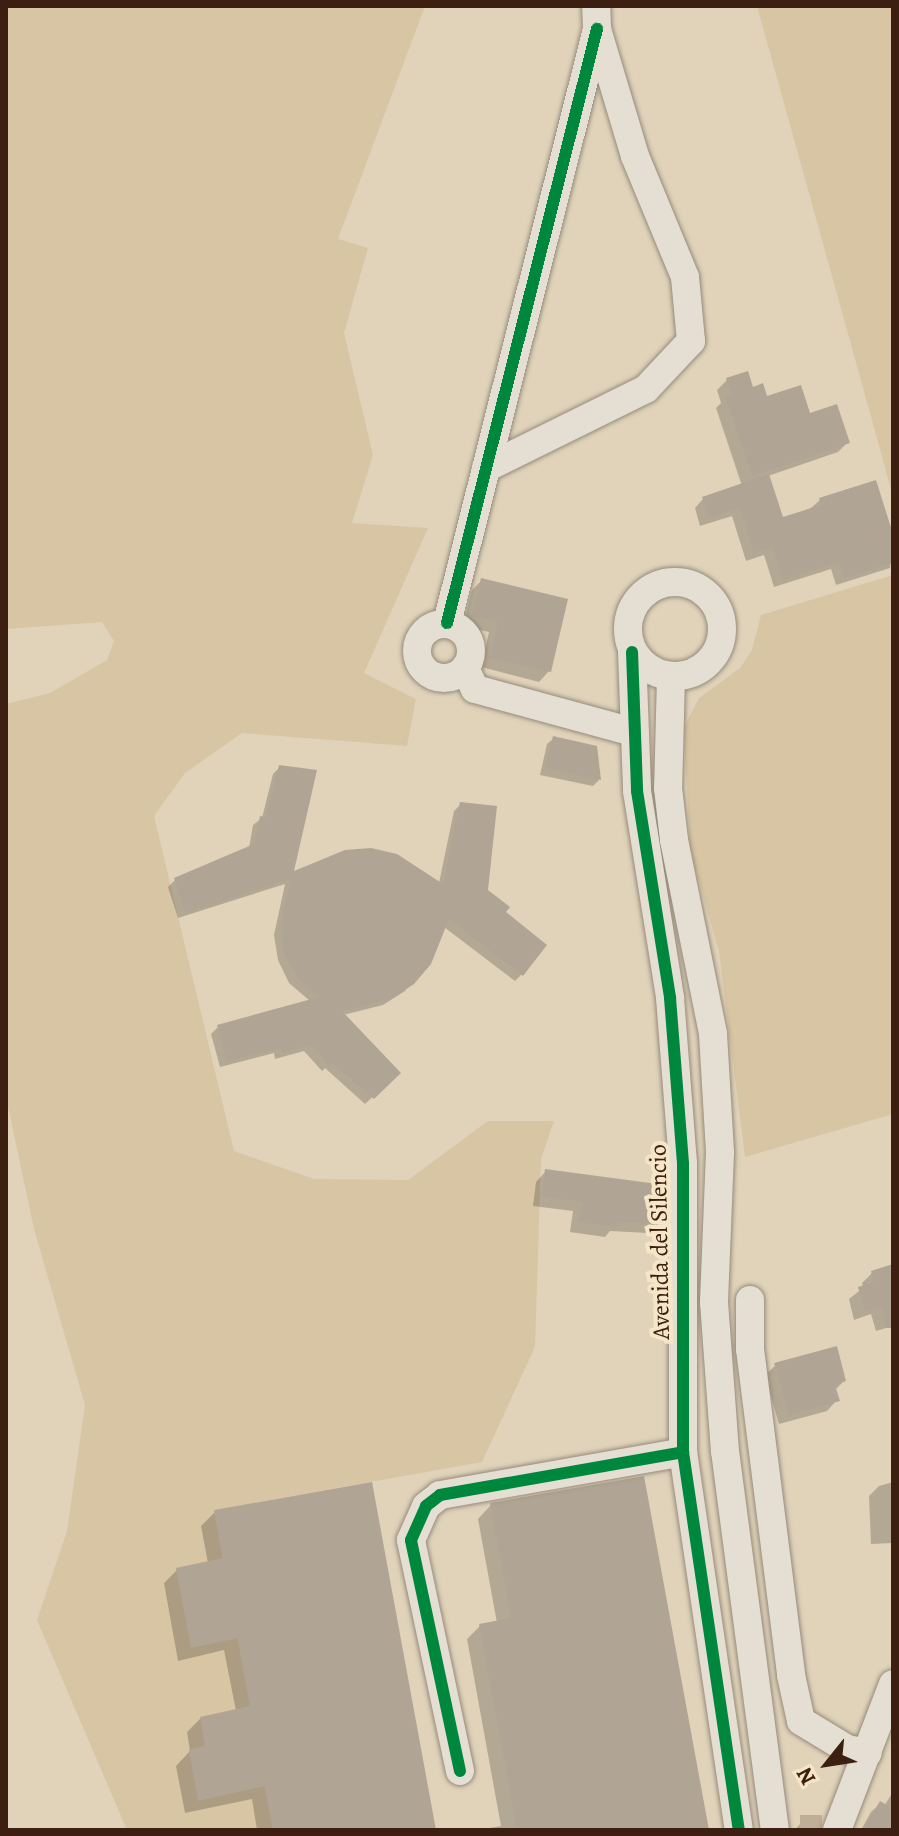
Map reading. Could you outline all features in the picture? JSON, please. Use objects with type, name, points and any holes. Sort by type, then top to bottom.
[{"type":"street","points":[[486,468],[646,389],[691,341],[685,277],[635,156],[596,18]]},
{"type":"street","points":[[447,623],[596,18]]},
{"type":"street","name":"Avenida del Silencio","points":[[671,677],[698,671],[712,659],[721,643],[723,625],[718,607],[706,592],[689,583],[671,581],[653,587],[639,598],[630,615],[628,634],[632,652],[633,732],[642,829],[670,998],[683,1164],[683,1452],[739,1830]]},
{"type":"street","points":[[447,623],[463,631],[468,638],[471,655],[465,668],[456,675],[439,677],[430,674],[419,660],[417,651],[423,634],[429,628],[447,623]]},
{"type":"street","points":[[632,652],[645,666],[671,677],[668,788],[674,840],[713,1034],[720,1152],[714,1302],[725,1451],[775,1830]]},
{"type":"street","points":[[465,668],[475,689],[633,732]]},
{"type":"street","points":[[750,1300],[750,1349],[791,1675],[801,1721],[847,1749],[868,1753]]},
{"type":"street","points":[[460,1771],[411,1540],[426,1506],[440,1495],[683,1452]]},
{"type":"street","points":[[696,1551],[738,1548]]},
{"type":"street","points":[[781,1830],[825,1829],[868,1753],[893,1684]]},
{"type":"shaded area","points":[[6,6],[425,6],[338,239],[368,248],[344,333],[373,455],[352,523],[428,528],[364,673],[416,699],[407,746],[242,733],[185,773],[154,816],[234,1151],[314,1179],[408,1180],[488,1121],[554,1121],[541,1159],[535,1347],[482,1462],[214,1510],[273,1830],[127,1830],[37,1620],[67,1531],[85,1405],[34,1229],[6,1097],[6,704],[50,693],[107,660],[114,641],[102,622],[6,629]]},
{"type":"shaded area","points":[[757,6],[893,6],[893,497],[875,431]]},
{"type":"shaded area","points":[[893,575],[893,1114],[745,1157],[719,952],[690,850],[684,727],[699,698],[740,668],[752,650],[761,615]]},
{"type":"building","points":[[748,371],[753,387],[763,383],[767,396],[801,385],[810,413],[837,404],[850,443],[752,476],[725,396],[731,394],[726,378]]},
{"type":"building","points":[[769,474],[783,517],[821,505],[819,498],[876,480],[893,534],[893,563],[844,578],[839,562],[783,580],[773,548],[754,553],[740,508],[709,518],[702,497]]},
{"type":"building","points":[[481,578],[568,599],[551,672],[490,658],[498,622],[472,616]]},
{"type":"building","points":[[553,736],[597,746],[601,780],[545,768]]},
{"type":"building","points":[[279,765],[317,770],[294,871],[345,850],[371,848],[397,854],[443,884],[460,802],[497,806],[488,890],[510,907],[506,912],[547,945],[523,976],[449,919],[431,964],[414,984],[391,999],[342,1011],[401,1073],[374,1099],[333,1063],[330,1066],[311,1045],[282,1053],[281,1048],[227,1061],[217,1025],[319,997],[296,976],[284,953],[281,927],[290,879],[185,913],[174,878],[254,844],[260,816],[266,817]]},
{"type":"building","points":[[545,1169],[665,1185],[661,1224],[618,1222],[617,1227],[579,1222],[582,1202],[542,1196]]},
{"type":"building","points":[[893,1264],[893,1328],[887,1328],[881,1306],[865,1311],[858,1287],[874,1282],[871,1271]]},
{"type":"building","points":[[837,1346],[846,1381],[835,1385],[840,1401],[789,1415],[774,1363]]},
{"type":"building","points":[[644,1476],[709,1830],[517,1830],[479,1624],[511,1618],[490,1503]]},
{"type":"building","points":[[372,1482],[436,1830],[273,1830],[265,1786],[198,1801],[189,1750],[205,1746],[200,1717],[250,1706],[238,1638],[191,1648],[176,1568],[223,1558],[214,1510]]},
{"type":"building","points":[[880,1801],[893,1809],[893,1830],[863,1830]]},
{"type":"tunnel","points":[[800,1829],[822,1829]]},
{"type":"cycle path","points":[[447,623],[597,29]]},
{"type":"cycle path","points":[[632,652],[637,791],[670,998],[683,1164],[683,1452],[739,1830]]},
{"type":"cycle path","points":[[460,1771],[411,1540],[426,1506],[440,1495],[683,1452]]}]
